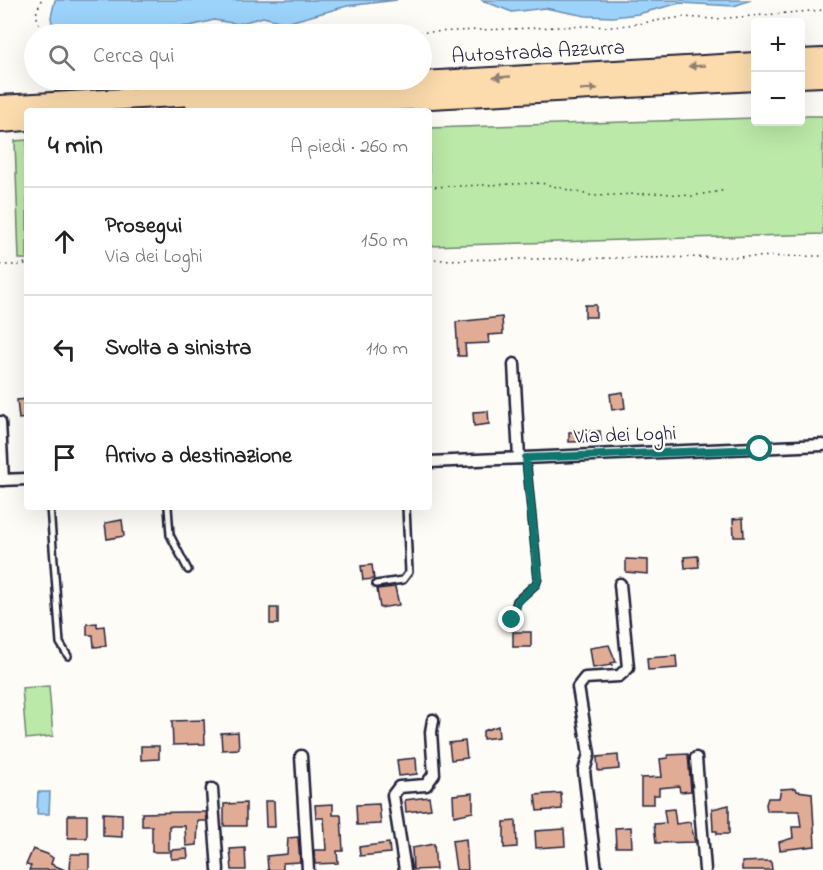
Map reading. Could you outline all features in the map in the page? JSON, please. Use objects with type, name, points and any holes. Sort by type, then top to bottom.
[{"type":"highway","points":[[805,60],[823,59]]},
{"type":"highway","name":"Autostrada Azzurra","points":[[432,81],[751,63]]},
{"type":"highway","points":[[805,77],[823,76]]},
{"type":"highway","name":"Autostrada Azzurra","points":[[249,108],[751,80]]},
{"type":"highway","name":"Autostrada Azzurra","points":[[0,106],[281,90]]},
{"type":"highway","points":[[0,122],[24,120]]},
{"type":"street","points":[[514,364],[523,458]]},
{"type":"street","points":[[0,422],[2,480],[24,479]]},
{"type":"street","name":"Via dei Loghi","points":[[432,462],[823,445]]},
{"type":"street","points":[[596,870],[584,771],[589,754],[578,687],[583,678],[622,675],[628,668],[620,584]]},
{"type":"street","points":[[405,870],[393,795],[399,787],[426,785],[434,774],[431,732],[433,720]]},
{"type":"street","points":[[301,756],[308,870]]},
{"type":"street","points":[[696,758],[705,870]]},
{"type":"street","points":[[212,789],[218,870]]},
{"type":"lane","points":[[512,620],[518,601],[536,584],[538,578],[523,458]]},
{"type":"lane","points":[[50,510],[60,643],[68,656]]},
{"type":"lane","points":[[168,510],[170,535],[188,570]]},
{"type":"lane","points":[[376,584],[403,580],[409,572],[406,510]]},
{"type":"path","points":[[39,24],[36,14],[41,0]]},
{"type":"path","points":[[432,32],[614,27],[683,17],[715,19],[823,10]]},
{"type":"path","points":[[432,186],[541,183],[593,196],[660,193],[692,196],[726,190]]},
{"type":"path","points":[[432,260],[823,256]]},
{"type":"path","points":[[0,265],[24,265]]},
{"type":"green space","points":[[805,116],[823,116],[823,234],[432,246],[432,128],[751,118],[751,126],[805,126]]},
{"type":"green space","points":[[24,140],[24,259],[19,259],[15,141]]},
{"type":"green space","points":[[49,686],[53,736],[26,739],[22,688]]},
{"type":"water","points":[[55,0],[397,0],[347,6],[286,23],[263,17],[238,24],[214,20],[198,24],[52,24],[51,17]]},
{"type":"water","points":[[481,0],[751,0],[734,6],[680,3],[638,14],[613,17],[586,16],[545,8],[512,12]]},
{"type":"water","points":[[38,792],[50,792],[49,814],[37,814]]},
{"type":"building","points":[[585,305],[596,305],[596,317],[585,317]]},
{"type":"building","points":[[502,317],[503,334],[488,335],[489,343],[465,344],[466,356],[458,356],[456,322]]},
{"type":"building","points":[[623,392],[625,408],[612,410],[610,394]]},
{"type":"building","points":[[24,399],[24,418],[19,419],[17,400]]},
{"type":"building","points":[[488,411],[489,424],[474,426],[473,412]]},
{"type":"building","points":[[600,431],[601,441],[569,442],[569,432]]},
{"type":"building","points":[[743,518],[744,537],[734,537],[733,519]]},
{"type":"building","points":[[122,520],[124,536],[107,539],[105,523]]},
{"type":"building","points":[[698,556],[699,567],[685,568],[684,557]]},
{"type":"building","points":[[626,559],[648,560],[648,574],[626,572]]},
{"type":"building","points":[[372,565],[374,579],[363,580],[361,566]]},
{"type":"building","points":[[395,587],[399,605],[380,608],[377,589]]},
{"type":"building","points":[[270,608],[278,608],[278,624],[270,624]]},
{"type":"building","points":[[97,623],[97,627],[104,626],[106,646],[94,647],[93,635],[87,635],[87,624]]},
{"type":"building","points":[[513,632],[531,632],[531,647],[513,647]]},
{"type":"building","points":[[609,645],[616,662],[611,663],[612,665],[593,668],[590,648]]},
{"type":"building","points":[[676,656],[677,668],[648,670],[647,658]]},
{"type":"building","points":[[204,720],[205,744],[173,745],[172,721]]},
{"type":"building","points":[[498,726],[499,737],[483,739],[483,731]]},
{"type":"building","points":[[238,732],[239,749],[222,750],[221,733]]},
{"type":"building","points":[[465,741],[467,758],[451,760],[449,743]]},
{"type":"building","points":[[141,746],[159,746],[159,759],[141,760]]},
{"type":"building","points":[[688,754],[691,791],[680,792],[679,786],[659,788],[659,795],[654,795],[654,804],[641,804],[641,778],[662,777],[660,759],[668,758],[668,755]]},
{"type":"building","points":[[618,755],[619,769],[598,771],[597,757]]},
{"type":"building","points":[[416,758],[417,774],[399,776],[397,760]]},
{"type":"building","points":[[796,788],[797,791],[812,793],[815,846],[780,850],[779,842],[793,838],[792,827],[801,827],[799,811],[767,811],[766,804],[768,798],[779,798],[781,789]]},
{"type":"building","points":[[473,793],[473,812],[454,816],[453,795]]},
{"type":"building","points":[[561,793],[562,809],[537,811],[535,795]]},
{"type":"building","points":[[429,797],[431,809],[406,812],[405,800]]},
{"type":"building","points":[[265,801],[274,801],[275,827],[266,827]]},
{"type":"building","points":[[246,803],[246,826],[224,826],[224,804]]},
{"type":"building","points":[[333,804],[333,815],[341,815],[343,851],[337,851],[338,863],[315,864],[314,850],[326,850],[324,818],[316,818],[315,805]]},
{"type":"building","points":[[379,804],[381,824],[357,825],[356,805]]},
{"type":"building","points":[[729,805],[729,834],[717,834],[717,831],[713,831],[712,809]]},
{"type":"building","points":[[674,809],[676,824],[690,822],[695,842],[656,843],[654,824],[666,823],[664,810]]},
{"type":"building","points":[[206,812],[207,821],[198,821],[197,845],[186,846],[185,826],[169,826],[169,852],[152,852],[152,826],[142,826],[142,813]]},
{"type":"building","points":[[103,813],[122,814],[122,837],[103,836]]},
{"type":"building","points":[[68,815],[87,815],[87,838],[68,838]]},
{"type":"building","points":[[516,821],[517,847],[504,848],[504,822]]},
{"type":"building","points":[[631,827],[632,847],[616,847],[615,828]]},
{"type":"building","points":[[564,829],[565,846],[536,848],[535,831]]},
{"type":"building","points":[[298,837],[300,862],[283,863],[283,870],[268,870],[267,856],[287,854],[288,838]]},
{"type":"building","points":[[466,839],[468,870],[456,870],[452,841]]},
{"type":"building","points":[[389,843],[390,853],[360,856],[359,847]]},
{"type":"building","points":[[434,844],[436,869],[413,870],[412,848]]},
{"type":"building","points":[[245,848],[246,870],[232,870],[230,849]]},
{"type":"building","points":[[33,849],[47,854],[53,858],[51,864],[65,870],[29,870],[31,866],[26,865]]},
{"type":"building","points":[[187,849],[188,858],[171,859],[171,850]]},
{"type":"building","points":[[71,854],[89,854],[89,870],[70,870]]},
{"type":"building","points":[[771,861],[772,870],[742,870],[742,862]]},
{"type":"route","points":[[512,620],[518,601],[536,584],[538,578],[526,458],[760,449]]}]
